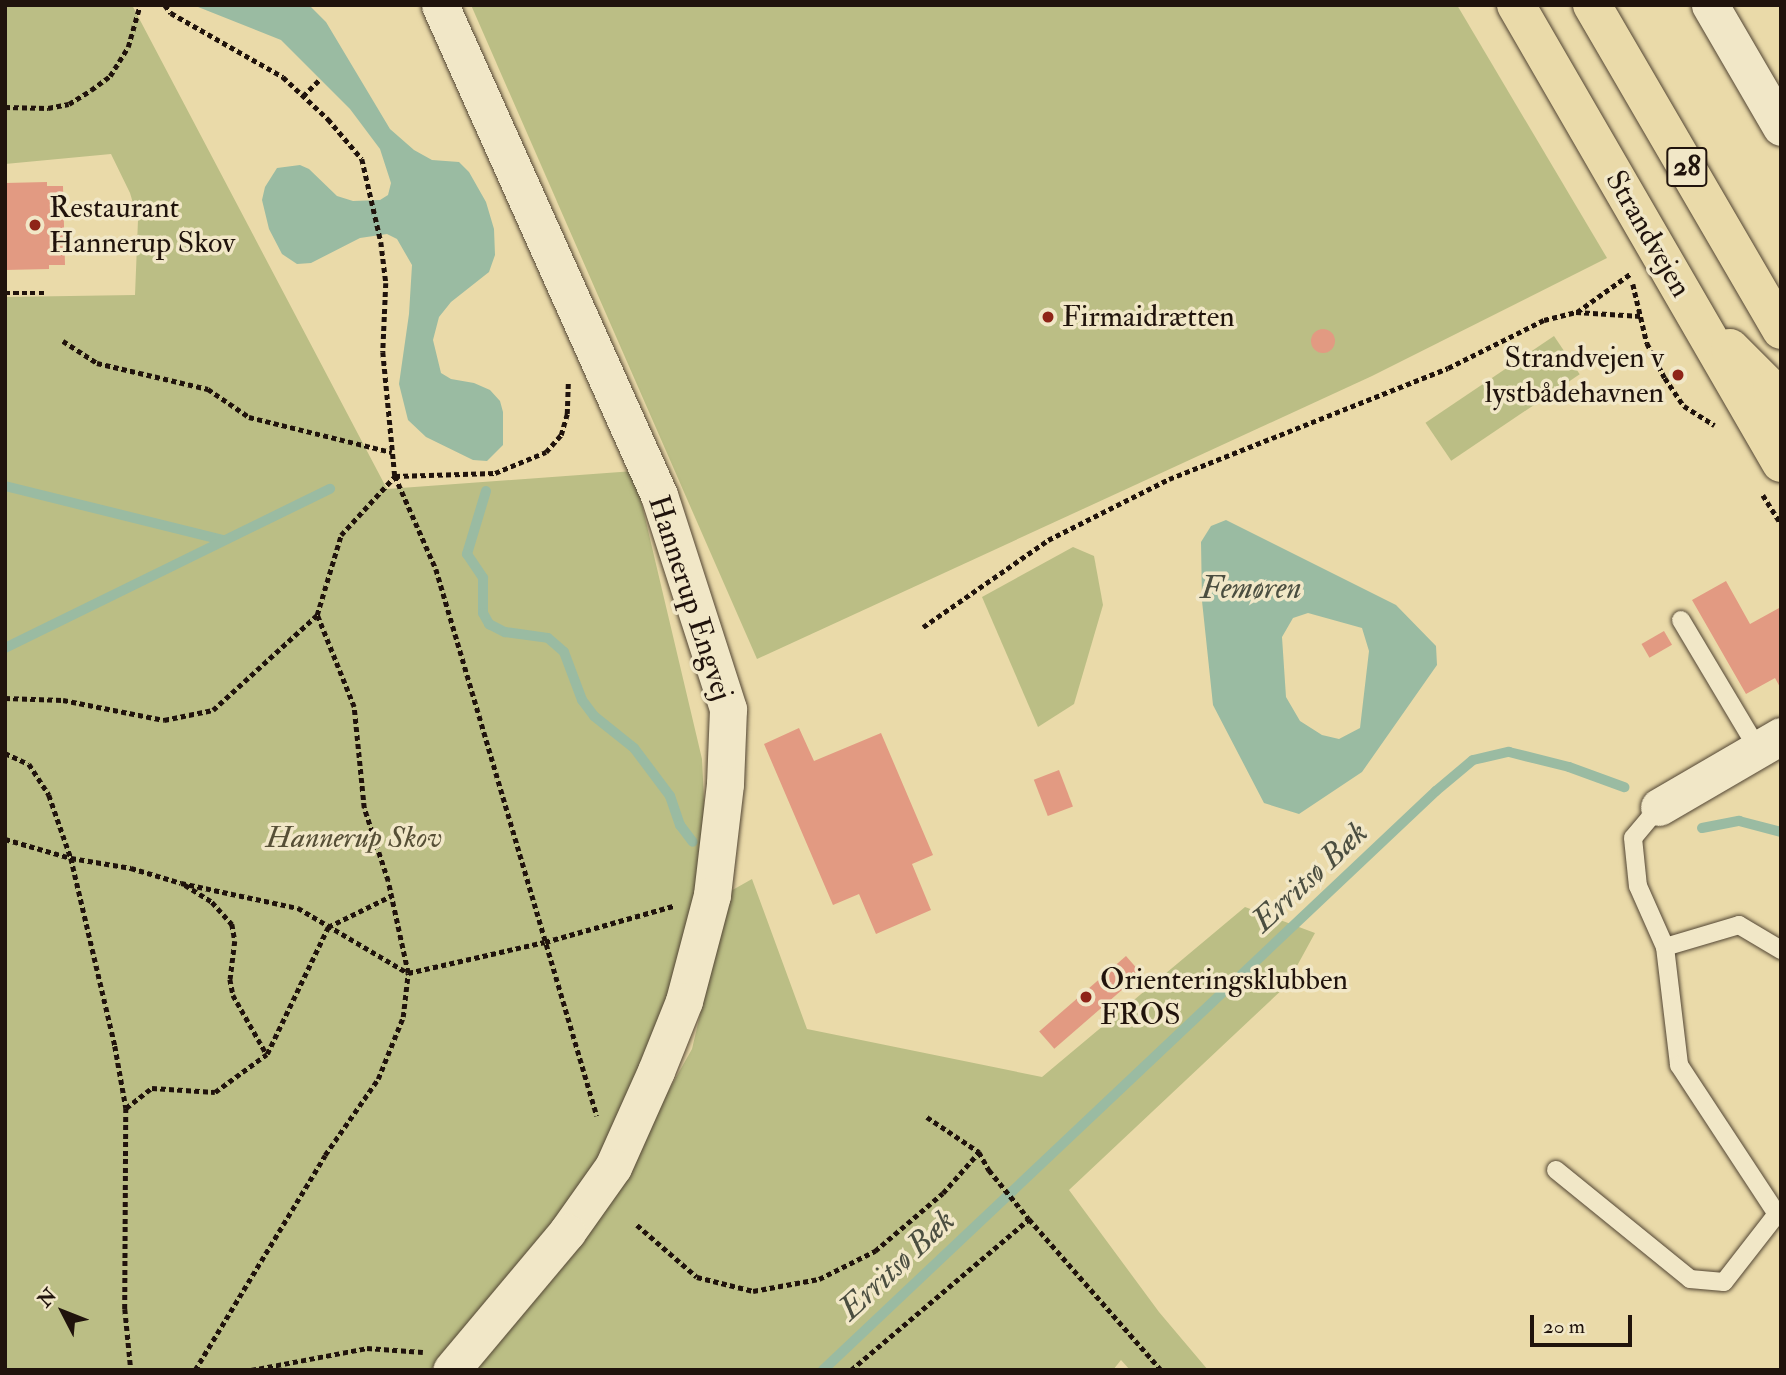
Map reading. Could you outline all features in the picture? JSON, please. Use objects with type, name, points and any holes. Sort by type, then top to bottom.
[{"type":"main road","name":"Strandvejen","points":[[1516,5],[1781,463]]},
{"type":"main road","name":"28","points":[[1592,5],[1781,330]]},
{"type":"main road","points":[[1691,310],[1772,390],[1781,406]]},
{"type":"street","name":"Hannerup Engvej","points":[[440,5],[659,495],[727,709],[725,784],[712,895],[684,1001],[613,1167],[567,1232],[458,1362]]},
{"type":"street","points":[[1710,5],[1781,127]]},
{"type":"street","points":[[1659,807],[1770,743]]},
{"type":"lane","points":[[1681,620],[1770,743]]},
{"type":"lane","points":[[1556,1170],[1689,1279],[1724,1282],[1779,1216],[1679,1065],[1665,947],[1638,886],[1633,838],[1659,807]]},
{"type":"lane","points":[[1665,947],[1739,925],[1781,950]]},
{"type":"path","points":[[5,107],[48,108],[69,104],[110,76],[128,47],[140,5]]},
{"type":"path","points":[[165,5],[171,13],[283,77],[328,119],[362,159],[381,242],[386,284],[383,352],[395,475],[436,569],[613,1167]]},
{"type":"path","points":[[303,96],[320,79]]},
{"type":"path","points":[[1576,312],[1630,274]]},
{"type":"path","points":[[5,293],[44,293]]},
{"type":"path","points":[[923,627],[1048,540],[1169,479],[1448,368],[1544,320],[1576,312],[1641,316]]},
{"type":"path","points":[[63,341],[97,363],[208,389],[249,417],[392,452]]},
{"type":"path","points":[[5,698],[63,700],[164,720],[213,710],[317,615],[341,534],[395,475],[495,472],[546,452],[561,435],[567,414],[566,383],[575,366],[596,354]]},
{"type":"path","points":[[195,1370],[325,1154],[378,1079],[403,1017],[408,973],[391,896],[364,808],[354,707],[317,615]]},
{"type":"path","points":[[5,753],[29,764],[49,795],[71,858],[126,1108],[125,1309],[131,1370]]},
{"type":"path","points":[[5,839],[71,858],[131,868],[181,883],[298,908],[408,973],[545,942],[712,895]]},
{"type":"path","points":[[181,883],[212,902],[233,924],[236,941],[230,979],[233,995],[267,1054]]},
{"type":"path","points":[[126,1108],[152,1088],[215,1092],[267,1054],[328,927],[391,896]]},
{"type":"path","points":[[927,1116],[979,1152],[989,1170],[1029,1219],[1161,1370]]},
{"type":"path","points":[[637,1225],[697,1277],[753,1291],[819,1279],[875,1251],[943,1193],[979,1152]]},
{"type":"path","points":[[851,1370],[1029,1219]]},
{"type":"path","points":[[251,1370],[367,1348],[458,1362]]},
{"type":"green space","name":"Hannerup Skov","points":[[5,5],[132,5],[387,489],[634,471],[702,759],[706,840],[695,923],[620,1121],[580,1192],[430,1370],[5,1370],[5,297],[135,295],[138,220],[130,193],[111,154],[5,164]]},
{"type":"green space","name":"Firmaidrætten","points":[[471,5],[1457,5],[1607,258],[1372,376],[757,659]]},
{"type":"green space","points":[[1554,336],[1580,374],[1451,461],[1425,423]]},
{"type":"green space","points":[[1073,547],[1094,556],[1103,605],[1074,704],[1038,727],[982,597]]},
{"type":"green space","points":[[752,879],[807,1029],[1042,1077],[1245,907],[1315,933],[1286,986],[1069,1190],[1159,1312],[1208,1370],[1130,1370],[1121,1360],[1113,1370],[464,1370],[599,1214],[692,1049],[729,892]]},
{"type":"water","points":[[193,5],[311,7],[326,22],[390,129],[414,150],[432,160],[459,162],[469,172],[486,202],[494,229],[495,255],[489,272],[451,302],[439,317],[433,340],[441,373],[451,379],[474,383],[490,390],[500,401],[503,412],[503,445],[487,461],[473,460],[426,437],[408,420],[399,384],[409,314],[412,265],[397,239],[387,234],[360,238],[311,263],[297,264],[282,254],[269,229],[262,200],[265,187],[277,168],[300,165],[309,169],[337,196],[353,201],[380,200],[388,195],[391,183],[380,149],[350,109],[281,40]]},
{"type":"water","name":"Femøren","points":[[1226,520],[1396,605],[1436,646],[1437,665],[1362,772],[1299,814],[1264,803],[1213,705],[1202,601],[1201,542],[1211,526]],"holes":[[[1308,613],[1362,628],[1369,651],[1360,728],[1339,739],[1322,735],[1300,721],[1286,697],[1282,637],[1293,618]]]},
{"type":"building","name":"Restaurant Hannerup Skov","points":[[47,182],[47,186],[63,186],[65,265],[49,265],[49,269],[5,270],[5,183]]},
{"type":"building","points":[[1323,329],[1331,333],[1335,341],[1331,349],[1323,353],[1315,349],[1311,341],[1315,333]]},
{"type":"building","points":[[1726,581],[1750,624],[1781,607],[1781,689],[1775,678],[1746,694],[1692,600]]},
{"type":"building","points":[[1664,631],[1672,645],[1649,658],[1641,644]]},
{"type":"building","points":[[799,728],[814,761],[881,733],[933,855],[912,864],[931,910],[876,934],[859,894],[833,905],[764,744]]},
{"type":"building","points":[[1059,770],[1073,806],[1048,816],[1034,780]]},
{"type":"building","name":"Orienteringsklubben FROS","points":[[1126,956],[1141,973],[1054,1049],[1039,1031]]},
{"type":"waterway","points":[[5,486],[223,540]]},
{"type":"waterway","points":[[5,648],[330,489]]},
{"type":"waterway","points":[[486,491],[467,554],[483,578],[483,613],[489,624],[505,632],[548,638],[564,652],[582,700],[594,716],[634,748],[670,796],[680,825],[693,842]]},
{"type":"waterway","name":"Erritsø Bæk","points":[[823,1370],[1436,791],[1473,760],[1509,752],[1569,767],[1624,787]]},
{"type":"waterway","name":"Erritsø Bæk","points":[[1702,828],[1739,821],[1781,832]]},
{"type":"place","name":"Restaurant Hannerup Skov","points":[[35,225]]},
{"type":"place","name":"Firmaidrætten","points":[[1048,317]]},
{"type":"place","name":"Strandvejen v lystbådehavnen","points":[[1678,375]]},
{"type":"place","name":"Orienteringsklubben FROS","points":[[1086,997]]}]
